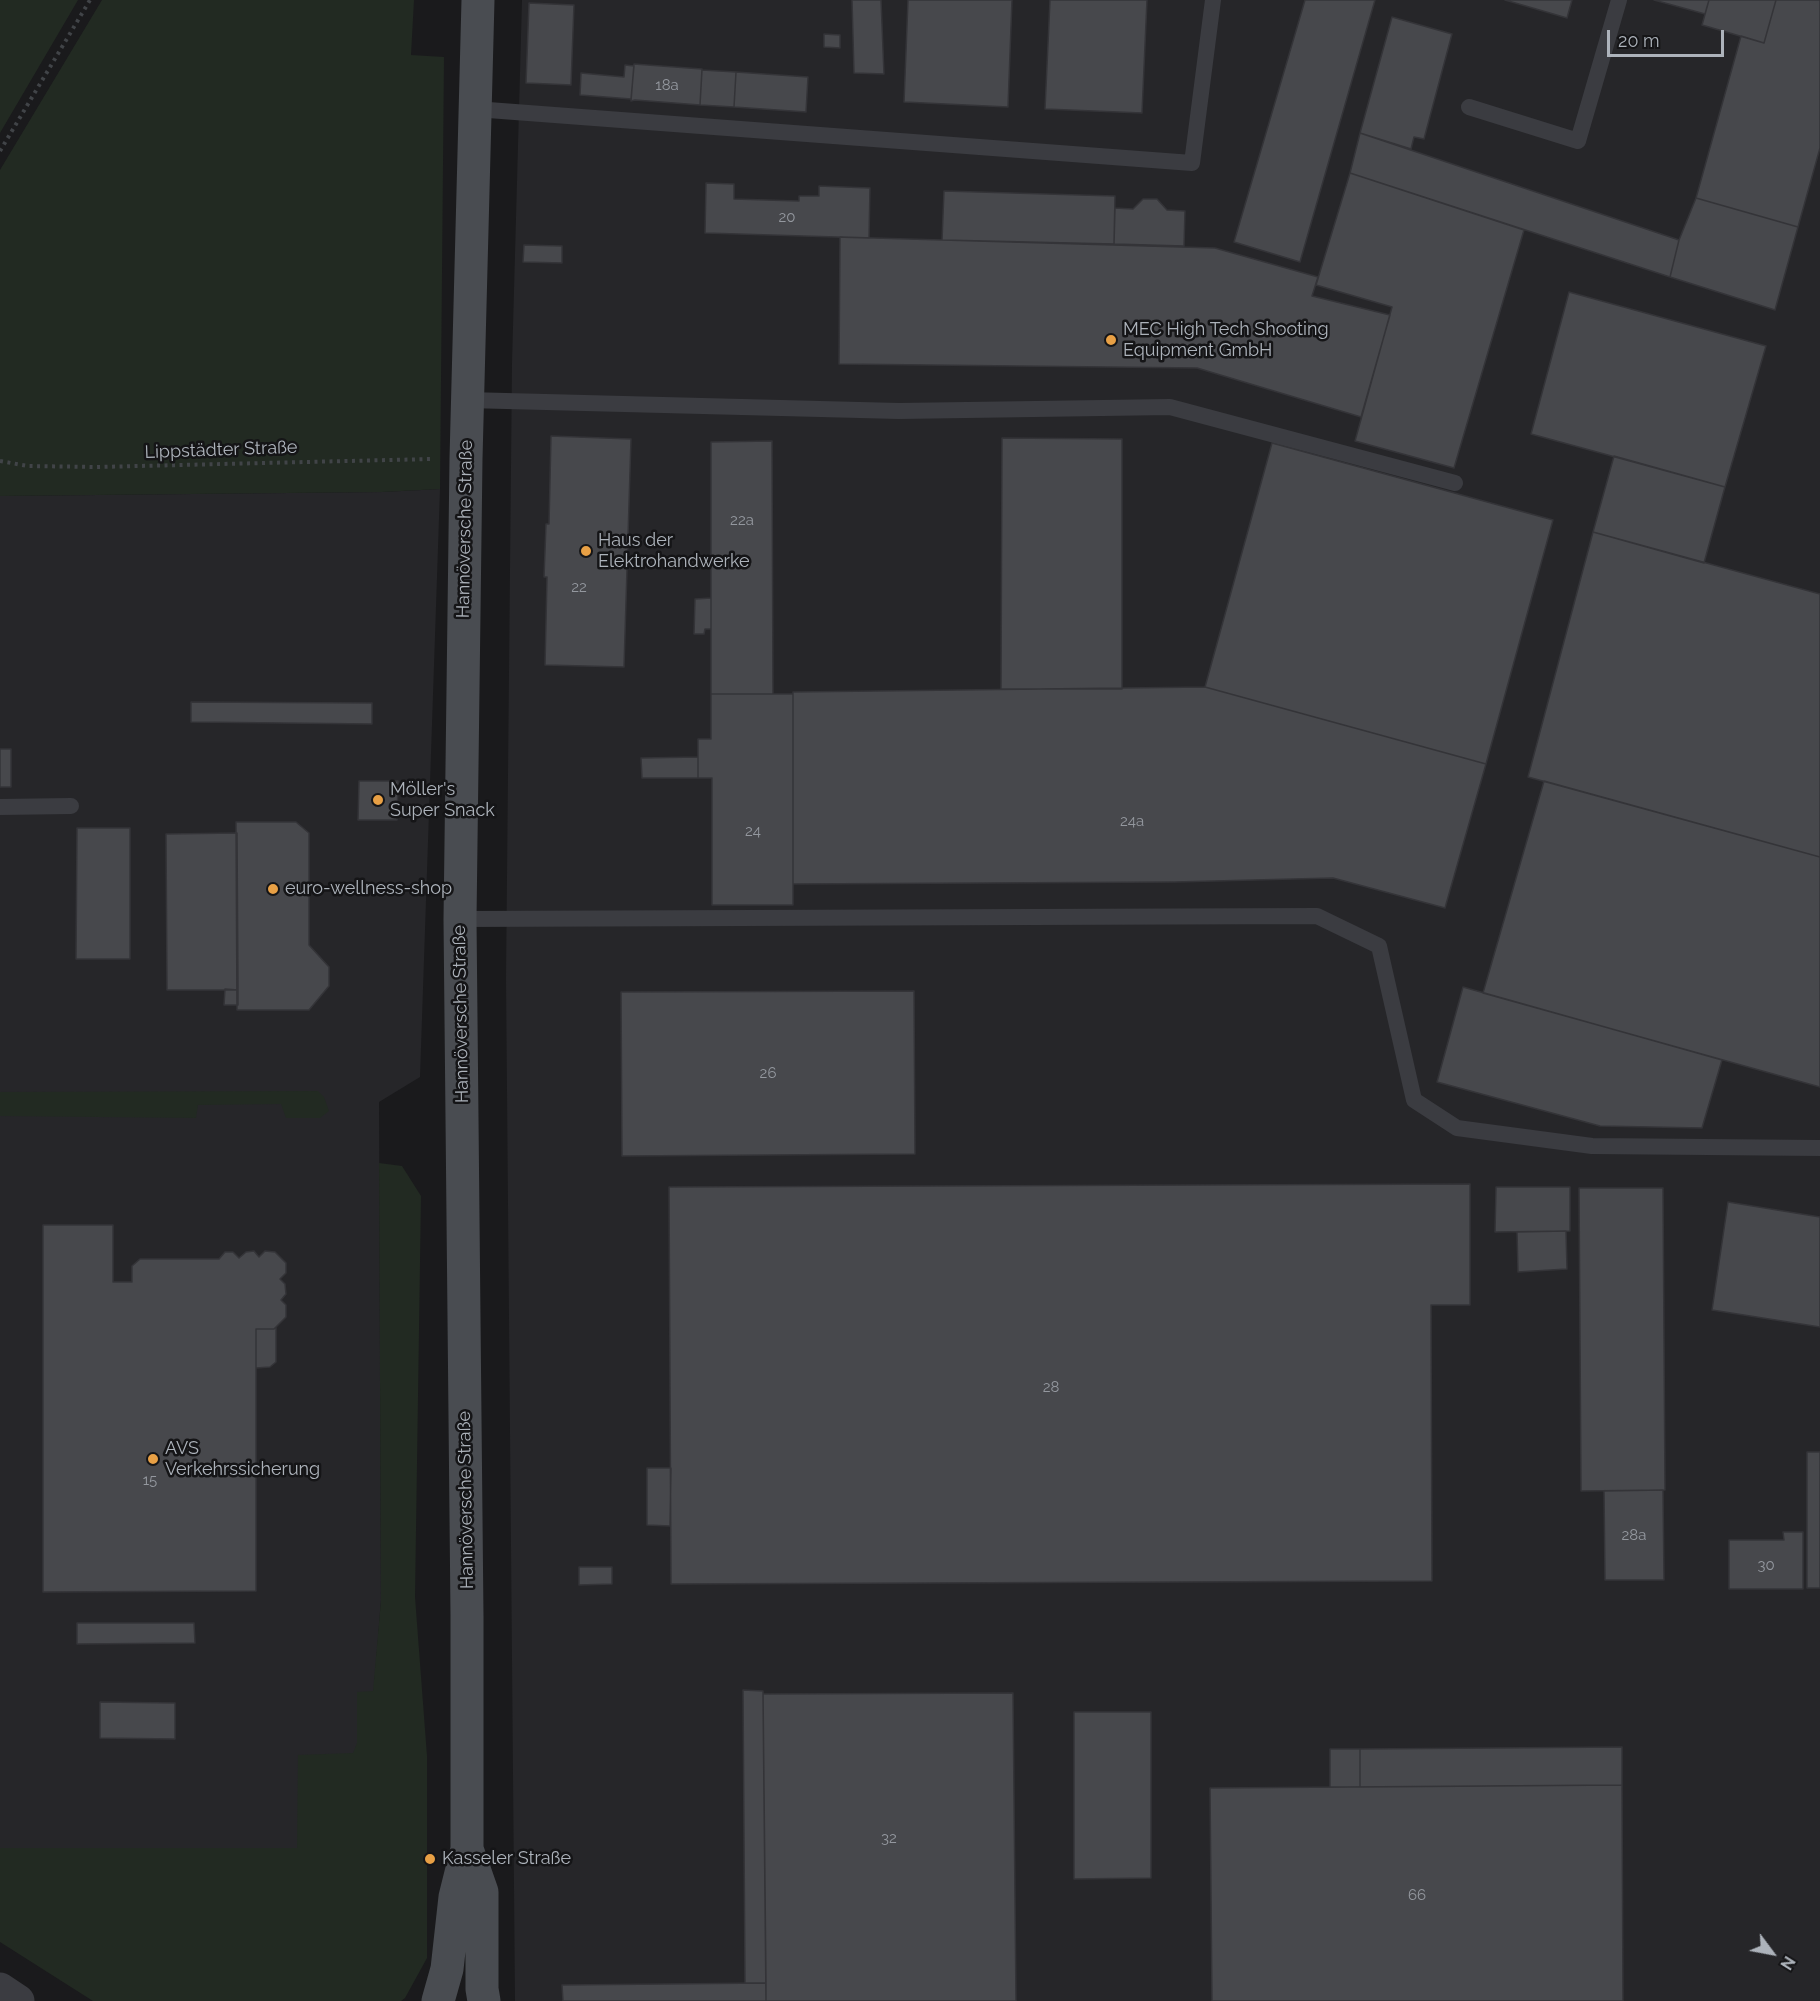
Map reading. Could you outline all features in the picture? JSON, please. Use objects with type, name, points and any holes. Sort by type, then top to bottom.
[{"type":"main road","name":"Hannöversche Straße","points":[[438,2001],[447,1969],[455,1896],[467,1849],[460,919],[467,400],[478,0]]},
{"type":"main road","name":"Hannöversche Straße","points":[[467,1849],[482,1892],[484,2001]]},
{"type":"street","points":[[0,1989],[18,2001]]},
{"type":"lane","points":[[475,109],[1192,163],[1213,0]]},
{"type":"lane","points":[[1469,107],[1578,141],[1619,0]]},
{"type":"lane","points":[[467,400],[899,411],[1170,407],[1455,483]]},
{"type":"lane","points":[[0,807],[71,806]]},
{"type":"lane","points":[[460,919],[1317,916],[1379,946],[1414,1100],[1456,1128],[1592,1146],[1820,1148]]},
{"type":"path","points":[[0,151],[90,0]]},
{"type":"path","name":"Lippstädter Straße","points":[[0,461],[28,466],[97,467],[432,459]]},
{"type":"shaded area","points":[[0,0],[78,0],[0,133]]},
{"type":"shaded area","points":[[102,0],[414,0],[411,55],[444,57],[440,489],[382,492],[0,496],[0,170]]},
{"type":"shaded area","points":[[522,0],[1820,0],[1820,2001],[515,2001],[506,978],[512,363]]},
{"type":"shaded area","points":[[440,489],[420,1077],[379,1102],[381,1600],[362,1839],[355,1866],[0,1886],[0,496],[382,492]]},
{"type":"shaded area","points":[[318,1091],[324,1097],[329,1111],[320,1118],[286,1118],[281,1104],[198,1105],[196,1118],[0,1116],[0,1092]]},
{"type":"shaded area","points":[[379,1163],[402,1166],[421,1196],[415,1597],[427,1756],[427,1958],[405,1998],[401,2001],[93,2001],[0,1942],[0,1848],[297,1848],[298,1755],[353,1753],[357,1743],[357,1692],[373,1691],[381,1600]]},
{"type":"building","points":[[852,0],[881,0],[884,74],[854,73]]},
{"type":"building","points":[[908,0],[1012,0],[1008,107],[904,102]]},
{"type":"building","points":[[1050,0],[1147,0],[1142,113],[1045,109]]},
{"type":"building","points":[[1305,0],[1375,0],[1300,262],[1234,242]]},
{"type":"building","points":[[1505,0],[1572,0],[1567,18]]},
{"type":"building","points":[[1654,0],[1709,0],[1705,14]]},
{"type":"building","points":[[1709,0],[1776,0],[1764,43],[1702,25]]},
{"type":"building","points":[[1776,0],[1820,0],[1820,148],[1798,227],[1696,198],[1741,36],[1764,43]]},
{"type":"building","points":[[529,3],[574,5],[571,85],[526,83]]},
{"type":"building","points":[[1392,17],[1452,34],[1424,139],[1414,137],[1411,149],[1360,133]]},
{"type":"building","points":[[824,34],[840,35],[840,48],[824,47]]},
{"type":"building","points":[[634,64],[702,69],[700,105],[631,101]]},
{"type":"building","points":[[625,65],[634,66],[631,99],[580,95],[581,73],[624,77]]},
{"type":"building","points":[[702,70],[736,72],[734,107],[700,105]]},
{"type":"building","points":[[736,72],[808,77],[806,112],[734,107]]},
{"type":"building","points":[[1360,133],[1679,240],[1670,277],[1350,173]]},
{"type":"building","points":[[1350,173],[1524,230],[1454,468],[1355,441],[1392,307],[1316,285]]},
{"type":"building","points":[[706,183],[734,184],[734,199],[799,201],[799,196],[819,196],[819,186],[870,188],[869,238],[705,233]]},
{"type":"building","points":[[944,191],[1115,196],[1114,244],[942,240]]},
{"type":"building","points":[[1696,198],[1798,227],[1775,310],[1670,277],[1679,240]]},
{"type":"building","points":[[1143,199],[1157,199],[1167,210],[1185,211],[1184,246],[1114,244],[1115,208],[1133,209]]},
{"type":"building","name":"MEC High Tech Shooting Equipment GmbH","points":[[840,237],[1215,248],[1318,277],[1312,296],[1390,315],[1361,417],[1197,368],[839,364]]},
{"type":"building","points":[[524,245],[562,246],[562,263],[523,262]]},
{"type":"building","points":[[1569,292],[1766,346],[1725,487],[1531,434]]},
{"type":"building","name":"Haus der Elektrohandwerke","points":[[551,436],[631,439],[624,667],[545,665],[547,577],[544,577],[546,524],[549,524]]},
{"type":"building","points":[[1002,438],[1122,439],[1122,689],[1001,689]]},
{"type":"building","points":[[772,441],[773,694],[711,694],[711,442]]},
{"type":"building","points":[[1272,443],[1553,520],[1486,764],[1205,687]]},
{"type":"building","points":[[1614,456],[1725,487],[1704,563],[1593,532]]},
{"type":"building","points":[[1593,532],[1820,594],[1820,857],[1528,777]]},
{"type":"building","points":[[711,598],[711,629],[705,629],[704,634],[694,634],[695,599]]},
{"type":"building","points":[[1205,687],[1486,764],[1445,908],[1333,878],[1175,882],[793,884],[793,692]]},
{"type":"building","points":[[711,694],[793,694],[793,905],[712,905],[712,778],[698,778],[698,739],[711,739]]},
{"type":"building","points":[[191,702],[372,703],[372,724],[191,722]]},
{"type":"building","points":[[0,749],[11,749],[11,787],[0,787]]},
{"type":"building","points":[[698,757],[698,778],[642,778],[641,758]]},
{"type":"building","name":"Möller's Super Snack","points":[[359,781],[398,781],[397,820],[358,820]]},
{"type":"building","points":[[1544,781],[1820,857],[1820,1087],[1483,993]]},
{"type":"building","name":"euro-wellness-shop","points":[[236,822],[296,822],[309,833],[309,945],[329,967],[329,986],[309,1010],[237,1010]]},
{"type":"building","points":[[77,828],[130,828],[130,959],[76,959]]},
{"type":"building","points":[[237,833],[238,990],[167,990],[166,834]]},
{"type":"building","points":[[1463,987],[1722,1060],[1702,1128],[1600,1126],[1437,1082]]},
{"type":"building","points":[[225,989],[238,990],[238,1005],[224,1005]]},
{"type":"building","points":[[914,991],[915,1154],[622,1156],[621,992]]},
{"type":"building","points":[[1470,1184],[1470,1305],[1431,1305],[1432,1581],[671,1584],[669,1187]]},
{"type":"building","points":[[1496,1187],[1570,1187],[1570,1231],[1495,1232]]},
{"type":"building","points":[[1579,1188],[1663,1188],[1665,1490],[1581,1491]]},
{"type":"building","points":[[1728,1202],[1820,1217],[1820,1327],[1712,1310]]},
{"type":"building","points":[[43,1225],[113,1225],[113,1282],[132,1282],[132,1266],[140,1259],[219,1259],[225,1252],[233,1252],[239,1258],[246,1252],[254,1251],[259,1257],[265,1251],[275,1252],[286,1263],[286,1273],[280,1279],[285,1284],[286,1294],[281,1300],[286,1305],[286,1317],[274,1329],[256,1329],[256,1591],[43,1592]]},
{"type":"building","points":[[1566,1231],[1567,1269],[1518,1272],[1517,1232]]},
{"type":"building","points":[[276,1327],[276,1362],[270,1367],[256,1368],[256,1329]]},
{"type":"building","points":[[1807,1452],[1820,1452],[1820,1588],[1807,1588]]},
{"type":"building","points":[[647,1468],[671,1468],[670,1526],[647,1525]]},
{"type":"building","points":[[1663,1490],[1664,1580],[1605,1580],[1604,1491]]},
{"type":"building","points":[[1783,1532],[1803,1532],[1803,1589],[1729,1589],[1729,1540],[1784,1540]]},
{"type":"building","points":[[579,1567],[612,1567],[612,1584],[579,1585]]},
{"type":"building","points":[[77,1623],[194,1623],[195,1643],[77,1644]]},
{"type":"building","points":[[743,1690],[763,1691],[766,1983],[745,1983]]},
{"type":"building","points":[[1013,1693],[1016,2001],[766,2001],[763,1694]]},
{"type":"building","points":[[100,1702],[175,1703],[175,1739],[100,1738]]},
{"type":"building","points":[[1074,1712],[1151,1712],[1151,1878],[1074,1879]]},
{"type":"building","points":[[1622,1747],[1622,1785],[1360,1787],[1360,1749]]},
{"type":"building","points":[[1330,1749],[1360,1749],[1360,1787],[1330,1787]]},
{"type":"building","points":[[1622,1785],[1623,2001],[1212,2001],[1210,1788]]},
{"type":"building","points":[[766,1983],[766,2001],[563,2001],[562,1985]]},
{"type":"place","name":"MEC High Tech Shooting Equipment GmbH","points":[[1111,340]]},
{"type":"place","name":"Haus der Elektrohandwerke","points":[[586,551]]},
{"type":"place","name":"Möller's Super Snack","points":[[378,800]]},
{"type":"place","name":"euro-wellness-shop","points":[[273,889]]},
{"type":"place","name":"AVS Verkehrssicherung","points":[[153,1459]]},
{"type":"place","name":"Kasseler Straße","points":[[430,1859]]}]
